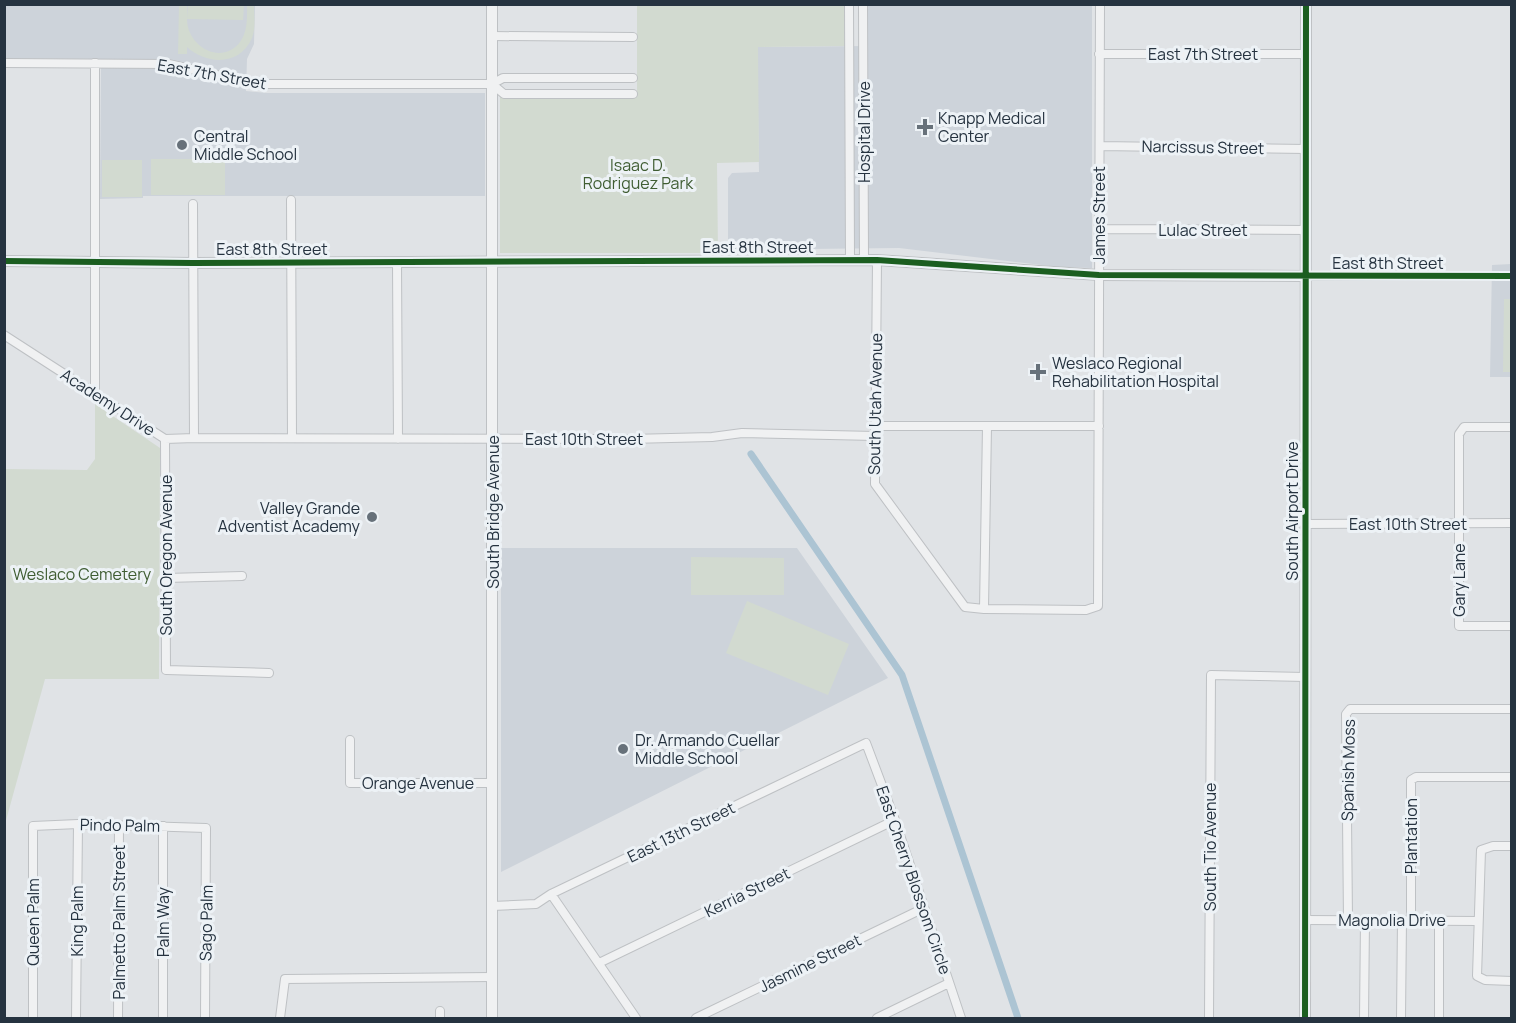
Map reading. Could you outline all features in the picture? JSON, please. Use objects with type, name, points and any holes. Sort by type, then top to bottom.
[{"type":"street","name":"South Bridge Avenue","points":[[492,4],[492,1018]]},
{"type":"street","name":"Hospital Drive","points":[[849,4],[850,260]]},
{"type":"street","name":"Hospital Drive","points":[[863,4],[864,260]]},
{"type":"street","name":"James Street","points":[[984,609],[1086,610],[1098,606],[1100,4]]},
{"type":"street","name":"South Airport Drive","points":[[1305,1018],[1306,4]]},
{"type":"street","points":[[492,36],[633,37]]},
{"type":"street","name":"East 7th Street","points":[[1099,54],[1306,54]]},
{"type":"street","name":"East 7th Street","points":[[4,63],[169,64],[256,84],[492,84],[503,78],[633,78]]},
{"type":"street","points":[[95,63],[95,394]]},
{"type":"street","name":"East 7th Street","points":[[492,84],[504,94],[633,94]]},
{"type":"street","name":"Narcissus Street","points":[[1100,146],[1306,148]]},
{"type":"street","points":[[291,200],[292,438]]},
{"type":"street","points":[[193,204],[194,438]]},
{"type":"street","name":"Lulac Street","points":[[1099,230],[1306,230]]},
{"type":"street","name":"East 8th Street","points":[[4,261],[193,263],[877,260],[1099,275],[1512,276]]},
{"type":"street","name":"South Utah Avenue","points":[[877,260],[875,484],[965,607],[984,609]]},
{"type":"street","points":[[397,262],[398,439]]},
{"type":"street","name":"Academy Drive","points":[[4,335],[165,439],[292,438]]},
{"type":"street","points":[[984,609],[987,426]]},
{"type":"street","name":"East 10th Street","points":[[292,438],[712,437],[742,433],[987,426],[1099,426]]},
{"type":"street","name":"Gary Lane","points":[[1512,427],[1464,427],[1459,434],[1459,626],[1512,626]]},
{"type":"street","name":"South Oregon Avenue","points":[[165,439],[166,670],[269,673]]},
{"type":"street","name":"East 10th Street","points":[[1305,525],[1512,524]]},
{"type":"street","points":[[166,578],[242,576]]},
{"type":"street","name":"South Tio Avenue","points":[[1209,1018],[1211,675],[1305,677]]},
{"type":"street","name":"Spanish Moss","points":[[1348,920],[1346,714],[1350,709],[1512,709]]},
{"type":"street","name":"Orange Avenue","points":[[350,740],[350,783],[493,783]]},
{"type":"street","name":"East Cherry Blossom Circle","points":[[866,743],[895,820],[961,1018]]},
{"type":"street","name":"East 13th Street","points":[[492,906],[536,904],[552,894],[866,743]]},
{"type":"street","name":"Plantation","points":[[1406,920],[1411,780],[1416,777],[1512,777]]},
{"type":"street","name":"Kerria Street","points":[[599,963],[895,820]]},
{"type":"street","name":"Pindo Palm","points":[[33,826],[78,824],[206,828]]},
{"type":"street","name":"King Palm","points":[[76,1018],[78,824]]},
{"type":"street","name":"Palmetto Palm Street","points":[[118,1018],[119,825]]},
{"type":"street","name":"Queen Palm","points":[[33,826],[33,1018]]},
{"type":"street","name":"Palm Way","points":[[163,826],[163,1018]]},
{"type":"street","name":"Sago Palm","points":[[205,1018],[206,828]]},
{"type":"street","points":[[1512,846],[1493,846],[1481,850],[1477,976],[1485,980],[1512,981]]},
{"type":"street","points":[[552,894],[636,1018]]},
{"type":"street","name":"Jasmine Street","points":[[696,1018],[924,908]]},
{"type":"street","name":"Magnolia Drive","points":[[1305,920],[1478,921]]},
{"type":"street","points":[[1364,1018],[1365,920]]},
{"type":"street","points":[[1401,1018],[1406,920]]},
{"type":"street","points":[[1439,921],[1439,1018]]},
{"type":"street","points":[[280,1018],[285,980],[492,977]]},
{"type":"street","points":[[877,1018],[949,983]]},
{"type":"shaded area","name":"Central Middle School","points":[[5,5],[255,5],[254,44],[247,59],[246,91],[267,93],[485,93],[485,196],[143,196],[143,198],[100,199],[101,59],[5,58]]},
{"type":"shaded area","name":"Knapp Medical Center","points":[[867,5],[1092,5],[1092,268],[1058,267],[899,248],[728,250],[728,178],[732,173],[759,172],[757,47],[867,46]]},
{"type":"shaded area","points":[[1511,264],[1511,377],[1490,377],[1492,265]]},
{"type":"shaded area","name":"Dr. Armando Cuellar Middle School","points":[[501,548],[797,548],[888,678],[501,872]]},
{"type":"green space","points":[[179,5],[187,5],[188,18],[188,5],[244,5],[243,20],[187,19],[193,38],[199,45],[215,53],[233,49],[240,42],[246,29],[247,5],[254,5],[252,38],[240,54],[222,60],[204,57],[187,47],[187,54],[178,54]]},
{"type":"green space","name":"Isaac D. Rodriguez Park","points":[[637,5],[845,5],[845,46],[758,47],[759,162],[717,163],[718,253],[500,253],[500,96],[637,95]]},
{"type":"green space","points":[[151,159],[225,159],[225,195],[151,195]]},
{"type":"green space","points":[[102,160],[142,160],[142,197],[102,197]]},
{"type":"green space","points":[[1504,299],[1511,299],[1511,372],[1503,372]]},
{"type":"green space","name":"Weslaco Cemetery","points":[[95,404],[160,448],[159,679],[45,679],[5,824],[5,469],[87,470],[95,459]]},
{"type":"green space","points":[[691,557],[784,558],[784,595],[691,595]]},
{"type":"green space","points":[[747,601],[849,644],[828,695],[726,653]]},
{"type":"waterway","points":[[751,454],[902,675],[1018,1018]]},
{"type":"cycle path","points":[[1305,1018],[1306,4]]},
{"type":"cycle path","points":[[4,261],[193,263],[877,260],[1099,275],[1512,276]]},
{"type":"place","name":"Knapp Medical Center","points":[[925,127]]},
{"type":"place","name":"Central Middle School","points":[[182,145]]},
{"type":"place","name":"Weslaco Regional Rehabilitation Hospital","points":[[1038,372]]},
{"type":"place","name":"Valley Grande Adventist Academy","points":[[372,517]]},
{"type":"place","name":"Dr. Armando Cuellar Middle School","points":[[623,749]]}]
